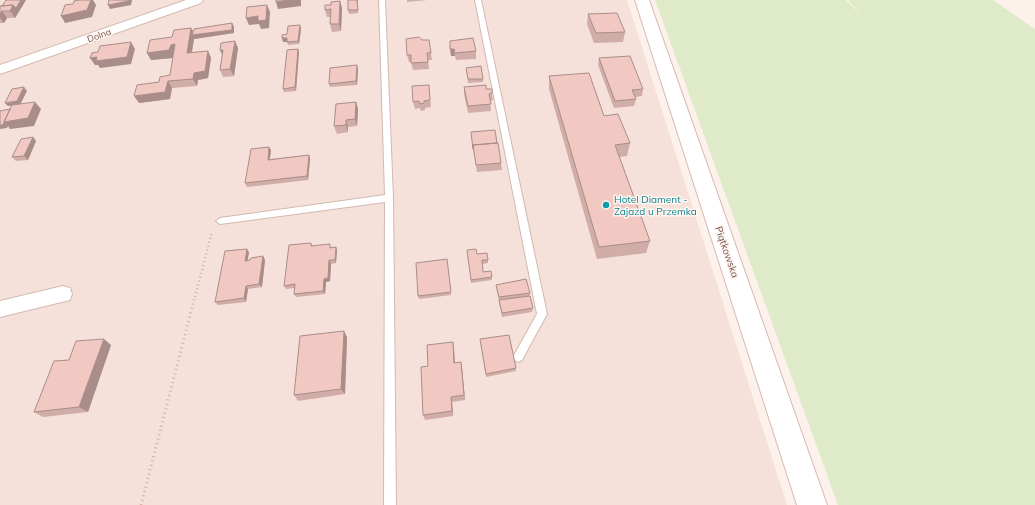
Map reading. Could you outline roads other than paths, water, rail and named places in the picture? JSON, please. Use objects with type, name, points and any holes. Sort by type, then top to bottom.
[{"type":"main road","name":"Piątkowska","points":[[642,0],[812,505]]},
{"type":"street","name":"Dolna","points":[[0,70],[197,0]]},
{"type":"street","points":[[0,309],[63,294]]},
{"type":"lane","points":[[382,0],[389,198],[390,505]]},
{"type":"lane","points":[[478,0],[542,314],[518,357]]},
{"type":"lane","points":[[220,221],[389,198]]},
{"type":"place","name":"Hotel Diament - Zajazd u Przemka","points":[[606,205]]}]
